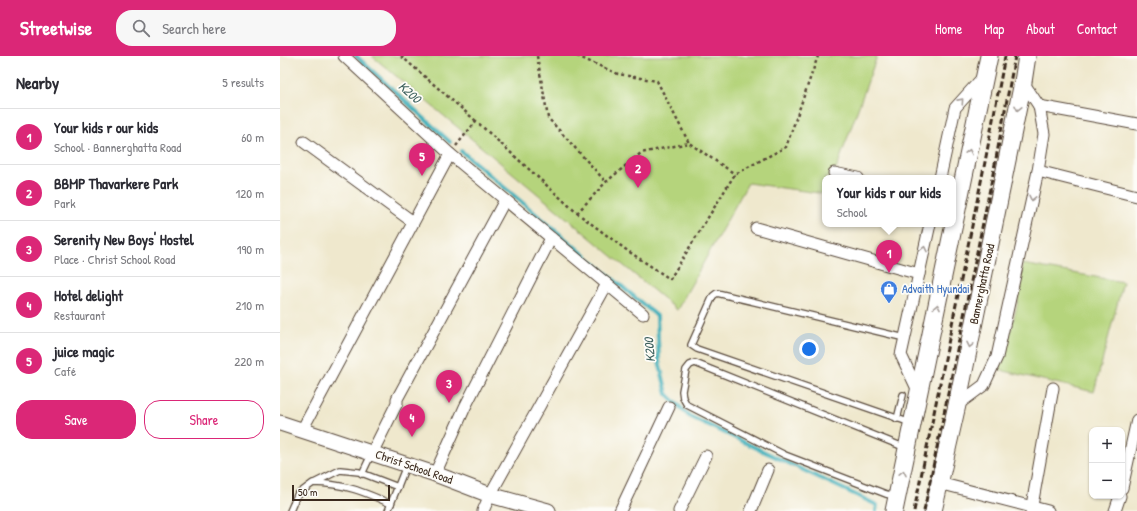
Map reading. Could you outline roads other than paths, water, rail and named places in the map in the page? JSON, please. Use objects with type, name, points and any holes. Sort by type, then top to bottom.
[{"type":"main road","points":[[956,217],[989,56]]},
{"type":"main road","name":"Bannerghatta Road","points":[[933,511],[958,405],[1027,56]]},
{"type":"main road","points":[[896,504],[954,227]]},
{"type":"street","points":[[344,56],[450,154],[643,314]]},
{"type":"street","points":[[941,175],[955,108],[985,75]]},
{"type":"street","points":[[958,405],[984,385],[997,357],[1038,171],[1044,134],[1039,106],[1023,82]]},
{"type":"street","points":[[1039,106],[1137,124]]},
{"type":"street","points":[[304,142],[413,222]]},
{"type":"street","points":[[302,430],[450,154]]},
{"type":"street","points":[[1038,171],[1137,196]]},
{"type":"street","points":[[834,173],[844,175]]},
{"type":"street","points":[[372,453],[397,403],[397,400],[505,200]]},
{"type":"street","points":[[920,394],[901,355],[929,227]]},
{"type":"street","points":[[756,228],[919,274]]},
{"type":"street","points":[[435,474],[465,407],[551,238]]},
{"type":"street","points":[[483,511],[490,495],[607,284]]},
{"type":"street","points":[[1031,509],[1053,388]]},
{"type":"street","points":[[620,511],[668,407]]},
{"type":"street","points":[[1125,474],[1137,420]]},
{"type":"street","name":"Christ School Road","points":[[280,423],[406,464],[490,495],[544,510]]},
{"type":"street","points":[[679,511],[706,456]]},
{"type":"street","points":[[751,511],[768,470]]},
{"type":"street","points":[[939,483],[1031,509],[1048,511]]},
{"type":"street","points":[[1115,511],[1119,499]]},
{"type":"lane","points":[[905,338],[717,293],[713,296],[691,345],[697,349],[913,424]]},
{"type":"lane","points":[[896,504],[886,494],[785,455],[688,405],[683,398],[682,391],[686,370],[690,365],[696,363],[908,448]]},
{"type":"lane","points":[[897,418],[903,394]]},
{"type":"lane","points":[[362,474],[372,453]]},
{"type":"lane","points":[[388,511],[406,464]]},
{"type":"lane","points":[[290,511],[297,495],[313,483],[340,470],[362,474],[398,486]]},
{"type":"lane","points":[[313,483],[333,484],[357,489],[390,504]]},
{"type":"waterway","name":"K200","points":[[356,56],[450,142]]},
{"type":"waterway","name":"K200","points":[[461,151],[657,316],[659,361],[667,394],[689,416],[877,505],[876,511]]},
{"type":"railway","points":[[914,511],[1005,56]]},
{"type":"railway","points":[[924,511],[995,164],[1015,56]]},
{"type":"place","name":"juice magic","points":[[422,176]]},
{"type":"place","name":"BBMP Thavarkere Park","points":[[638,188]]},
{"type":"place","name":"Your kids r our kids","points":[[889,273]]},
{"type":"place","name":"Advaith Hyundai","points":[[889,304]]},
{"type":"place","name":"Serenity New Boys' Hostel","points":[[449,403]]},
{"type":"place","name":"Hotel delight","points":[[412,437]]}]
